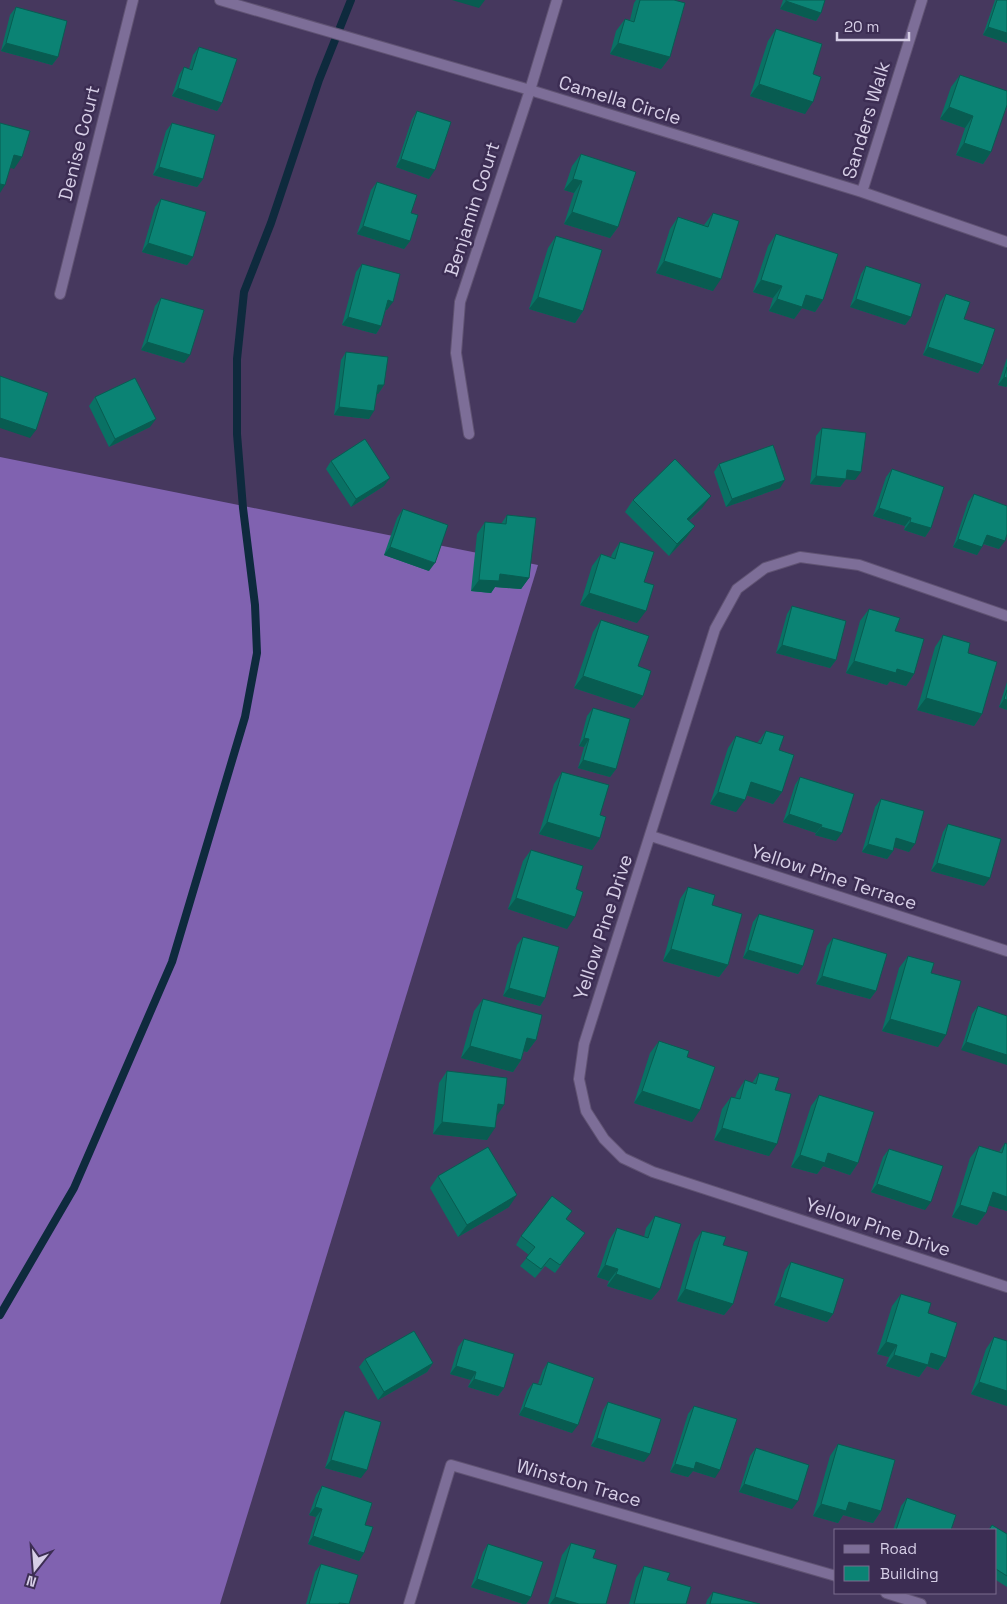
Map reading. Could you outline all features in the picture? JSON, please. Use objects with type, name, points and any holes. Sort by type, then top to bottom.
[{"type":"street","name":"Denise Court","points":[[60,294],[133,0]]},
{"type":"street","name":"Camella Circle","points":[[220,0],[530,90],[862,192],[1007,242]]},
{"type":"street","name":"Benjamin Court","points":[[469,434],[456,353],[460,302],[558,0]]},
{"type":"street","name":"Sanders Walk","points":[[862,192],[922,0]]},
{"type":"street","name":"Yellow Pine Drive","points":[[1007,616],[859,565],[800,557],[765,568],[737,589],[715,629],[584,1044],[579,1079],[586,1111],[604,1139],[622,1158],[653,1172],[1007,1287]]},
{"type":"street","name":"Yellow Pine Terrace","points":[[650,836],[1007,951]]},
{"type":"street","name":"Winston Trace","points":[[409,1604],[451,1465],[834,1575]]},
{"type":"street","points":[[889,1594],[921,1604]]},
{"type":"shaded area","points":[[0,457],[538,565],[220,1604],[0,1604]]},
{"type":"building","points":[[640,0],[674,0],[685,3],[670,57],[618,43],[625,19],[634,22]]},
{"type":"building","points":[[786,0],[825,0],[821,13]]},
{"type":"building","points":[[997,0],[1007,0],[1007,33],[988,27]]},
{"type":"building","points":[[16,7],[67,21],[58,57],[6,43]]},
{"type":"building","points":[[776,29],[822,44],[813,74],[821,77],[813,102],[759,84]]},
{"type":"building","points":[[199,47],[237,59],[222,103],[178,88],[184,67],[192,70]]},
{"type":"building","points":[[960,75],[1007,91],[1007,105],[991,152],[964,143],[973,116],[949,107]]},
{"type":"building","points":[[417,111],[451,122],[435,170],[401,159]]},
{"type":"building","points":[[0,123],[30,131],[22,157],[14,155],[5,185],[0,184]]},
{"type":"building","points":[[172,123],[215,135],[203,179],[159,167]]},
{"type":"building","points":[[581,154],[636,172],[618,227],[572,212],[582,181],[573,179]]},
{"type":"building","points":[[377,182],[417,195],[411,213],[418,215],[410,241],[363,226]]},
{"type":"building","points":[[161,199],[206,212],[193,257],[148,243]]},
{"type":"building","points":[[713,213],[739,221],[721,279],[664,261],[678,217],[708,227]]},
{"type":"building","points":[[776,234],[838,254],[823,300],[806,295],[802,307],[777,299],[782,286],[761,280]]},
{"type":"building","points":[[556,236],[602,250],[583,311],[538,297]]},
{"type":"building","points":[[362,264],[400,274],[393,302],[388,300],[381,326],[348,317]]},
{"type":"building","points":[[866,266],[921,284],[911,317],[856,299]]},
{"type":"building","points":[[946,294],[970,302],[964,319],[995,329],[983,365],[928,347]]},
{"type":"building","points":[[161,298],[204,310],[190,355],[147,342]]},
{"type":"building","points":[[346,352],[388,357],[384,385],[378,385],[374,411],[339,407]]},
{"type":"building","points":[[1007,367],[1007,378],[1004,377]]},
{"type":"building","points":[[0,376],[48,393],[36,430],[0,418]]},
{"type":"building","points":[[135,378],[156,419],[115,439],[95,397]]},
{"type":"building","points":[[822,428],[866,433],[861,472],[847,470],[846,479],[816,476]]},
{"type":"building","points":[[365,439],[390,478],[356,499],[331,461]]},
{"type":"building","points":[[773,445],[785,480],[732,499],[719,464]]},
{"type":"building","points":[[675,459],[711,496],[687,519],[695,526],[677,544],[633,500]]},
{"type":"building","points":[[892,469],[944,487],[931,528],[910,522],[911,518],[879,508]]},
{"type":"building","points":[[974,494],[1007,506],[1007,534],[1005,541],[987,535],[982,547],[958,539]]},
{"type":"building","points":[[403,509],[448,525],[435,563],[390,547]]},
{"type":"building","points":[[507,515],[536,518],[529,578],[500,574],[499,581],[479,580],[485,522],[506,524]]},
{"type":"building","points":[[620,542],[654,552],[644,582],[654,585],[646,611],[589,593],[601,554],[615,559]]},
{"type":"building","points":[[792,606],[846,621],[836,660],[782,645]]},
{"type":"building","points":[[869,609],[900,618],[895,631],[924,639],[914,674],[897,669],[896,673],[854,661]]},
{"type":"building","points":[[601,620],[649,636],[638,666],[651,671],[643,696],[583,676]]},
{"type":"building","points":[[943,635],[970,643],[968,653],[997,662],[982,714],[926,698]]},
{"type":"building","points":[[593,708],[630,719],[616,769],[583,760],[589,739],[584,738]]},
{"type":"building","points":[[766,731],[784,736],[779,750],[794,755],[782,792],[751,782],[745,800],[718,792],[736,736],[761,744]]},
{"type":"building","points":[[562,772],[609,785],[600,815],[606,817],[600,838],[547,822]]},
{"type":"building","points":[[800,777],[854,794],[842,833],[789,814]]},
{"type":"building","points":[[881,799],[924,811],[915,844],[896,838],[893,851],[868,844]]},
{"type":"building","points":[[948,824],[1001,839],[990,878],[937,863]]},
{"type":"building","points":[[531,850],[583,866],[576,889],[583,892],[575,917],[516,898]]},
{"type":"building","points":[[688,887],[715,895],[712,905],[742,914],[728,965],[671,949]]},
{"type":"building","points":[[759,914],[814,930],[803,966],[748,950]]},
{"type":"building","points":[[523,937],[559,947],[545,998],[509,988]]},
{"type":"building","points":[[833,938],[887,954],[876,991],[822,976]]},
{"type":"building","points":[[908,956],[934,963],[931,973],[961,981],[946,1035],[890,1019]]},
{"type":"building","points":[[483,999],[542,1015],[536,1040],[527,1038],[521,1060],[470,1046]]},
{"type":"building","points":[[978,1006],[1007,1016],[1007,1055],[966,1042]]},
{"type":"building","points":[[659,1041],[689,1051],[687,1057],[715,1067],[700,1110],[642,1091]]},
{"type":"building","points":[[447,1071],[507,1078],[504,1105],[498,1104],[495,1128],[442,1122]]},
{"type":"building","points":[[759,1073],[779,1078],[775,1090],[791,1094],[777,1144],[722,1128],[731,1097],[740,1099],[745,1080],[756,1084]]},
{"type":"building","points":[[819,1095],[874,1112],[858,1163],[828,1153],[825,1163],[800,1155]]},
{"type":"building","points":[[1005,1143],[1007,1144],[1007,1197],[993,1192],[986,1213],[960,1205],[979,1146],[1002,1153]]},
{"type":"building","points":[[488,1147],[517,1195],[467,1225],[438,1176]]},
{"type":"building","points":[[889,1149],[943,1166],[931,1202],[877,1184]]},
{"type":"building","points":[[552,1196],[572,1211],[566,1219],[585,1233],[560,1265],[550,1258],[541,1269],[526,1258],[535,1247],[521,1236]]},
{"type":"building","points":[[655,1216],[681,1224],[660,1289],[616,1274],[618,1269],[605,1265],[617,1228],[648,1238]]},
{"type":"building","points":[[702,1231],[726,1237],[723,1245],[748,1252],[733,1304],[685,1289]]},
{"type":"building","points":[[791,1262],[844,1279],[833,1314],[780,1297]]},
{"type":"building","points":[[901,1294],[931,1303],[928,1313],[957,1323],[946,1358],[931,1353],[928,1365],[894,1355],[897,1345],[886,1342]]},
{"type":"building","points":[[414,1331],[433,1363],[384,1392],[365,1359]]},
{"type":"building","points":[[994,1337],[1007,1341],[1007,1391],[979,1382]]},
{"type":"building","points":[[464,1339],[514,1354],[504,1388],[474,1379],[476,1372],[456,1366]]},
{"type":"building","points":[[548,1362],[594,1378],[578,1425],[524,1407],[533,1383],[541,1385]]},
{"type":"building","points":[[608,1402],[661,1419],[650,1454],[597,1438]]},
{"type":"building","points":[[694,1406],[737,1419],[720,1470],[696,1462],[694,1469],[675,1464]]},
{"type":"building","points":[[345,1411],[381,1422],[367,1470],[331,1460]]},
{"type":"building","points":[[838,1444],[895,1460],[881,1511],[849,1502],[846,1511],[821,1504]]},
{"type":"building","points":[[756,1448],[809,1465],[798,1501],[744,1484]]},
{"type":"building","points":[[322,1486],[372,1503],[365,1525],[373,1527],[364,1553],[313,1536],[322,1509],[315,1507]]},
{"type":"building","points":[[907,1498],[956,1515],[951,1529],[896,1529]]},
{"type":"building","points":[[992,1525],[1007,1534],[1007,1576],[997,1570],[997,1529],[990,1529]]},
{"type":"building","points":[[571,1543],[596,1550],[593,1558],[617,1565],[606,1604],[579,1604],[555,1597]]},
{"type":"building","points":[[488,1544],[543,1562],[531,1597],[477,1579]]},
{"type":"building","points":[[321,1564],[358,1575],[349,1604],[309,1604]]},
{"type":"building","points":[[644,1566],[670,1573],[667,1580],[691,1587],[686,1604],[634,1604]]},
{"type":"building","points":[[713,1592],[760,1604],[710,1604]]},
{"type":"waterway","points":[[0,1315],[74,1188],[172,962],[245,717],[257,653],[255,605],[243,508],[237,434],[237,359],[244,292],[271,223],[319,80],[351,0]]}]
